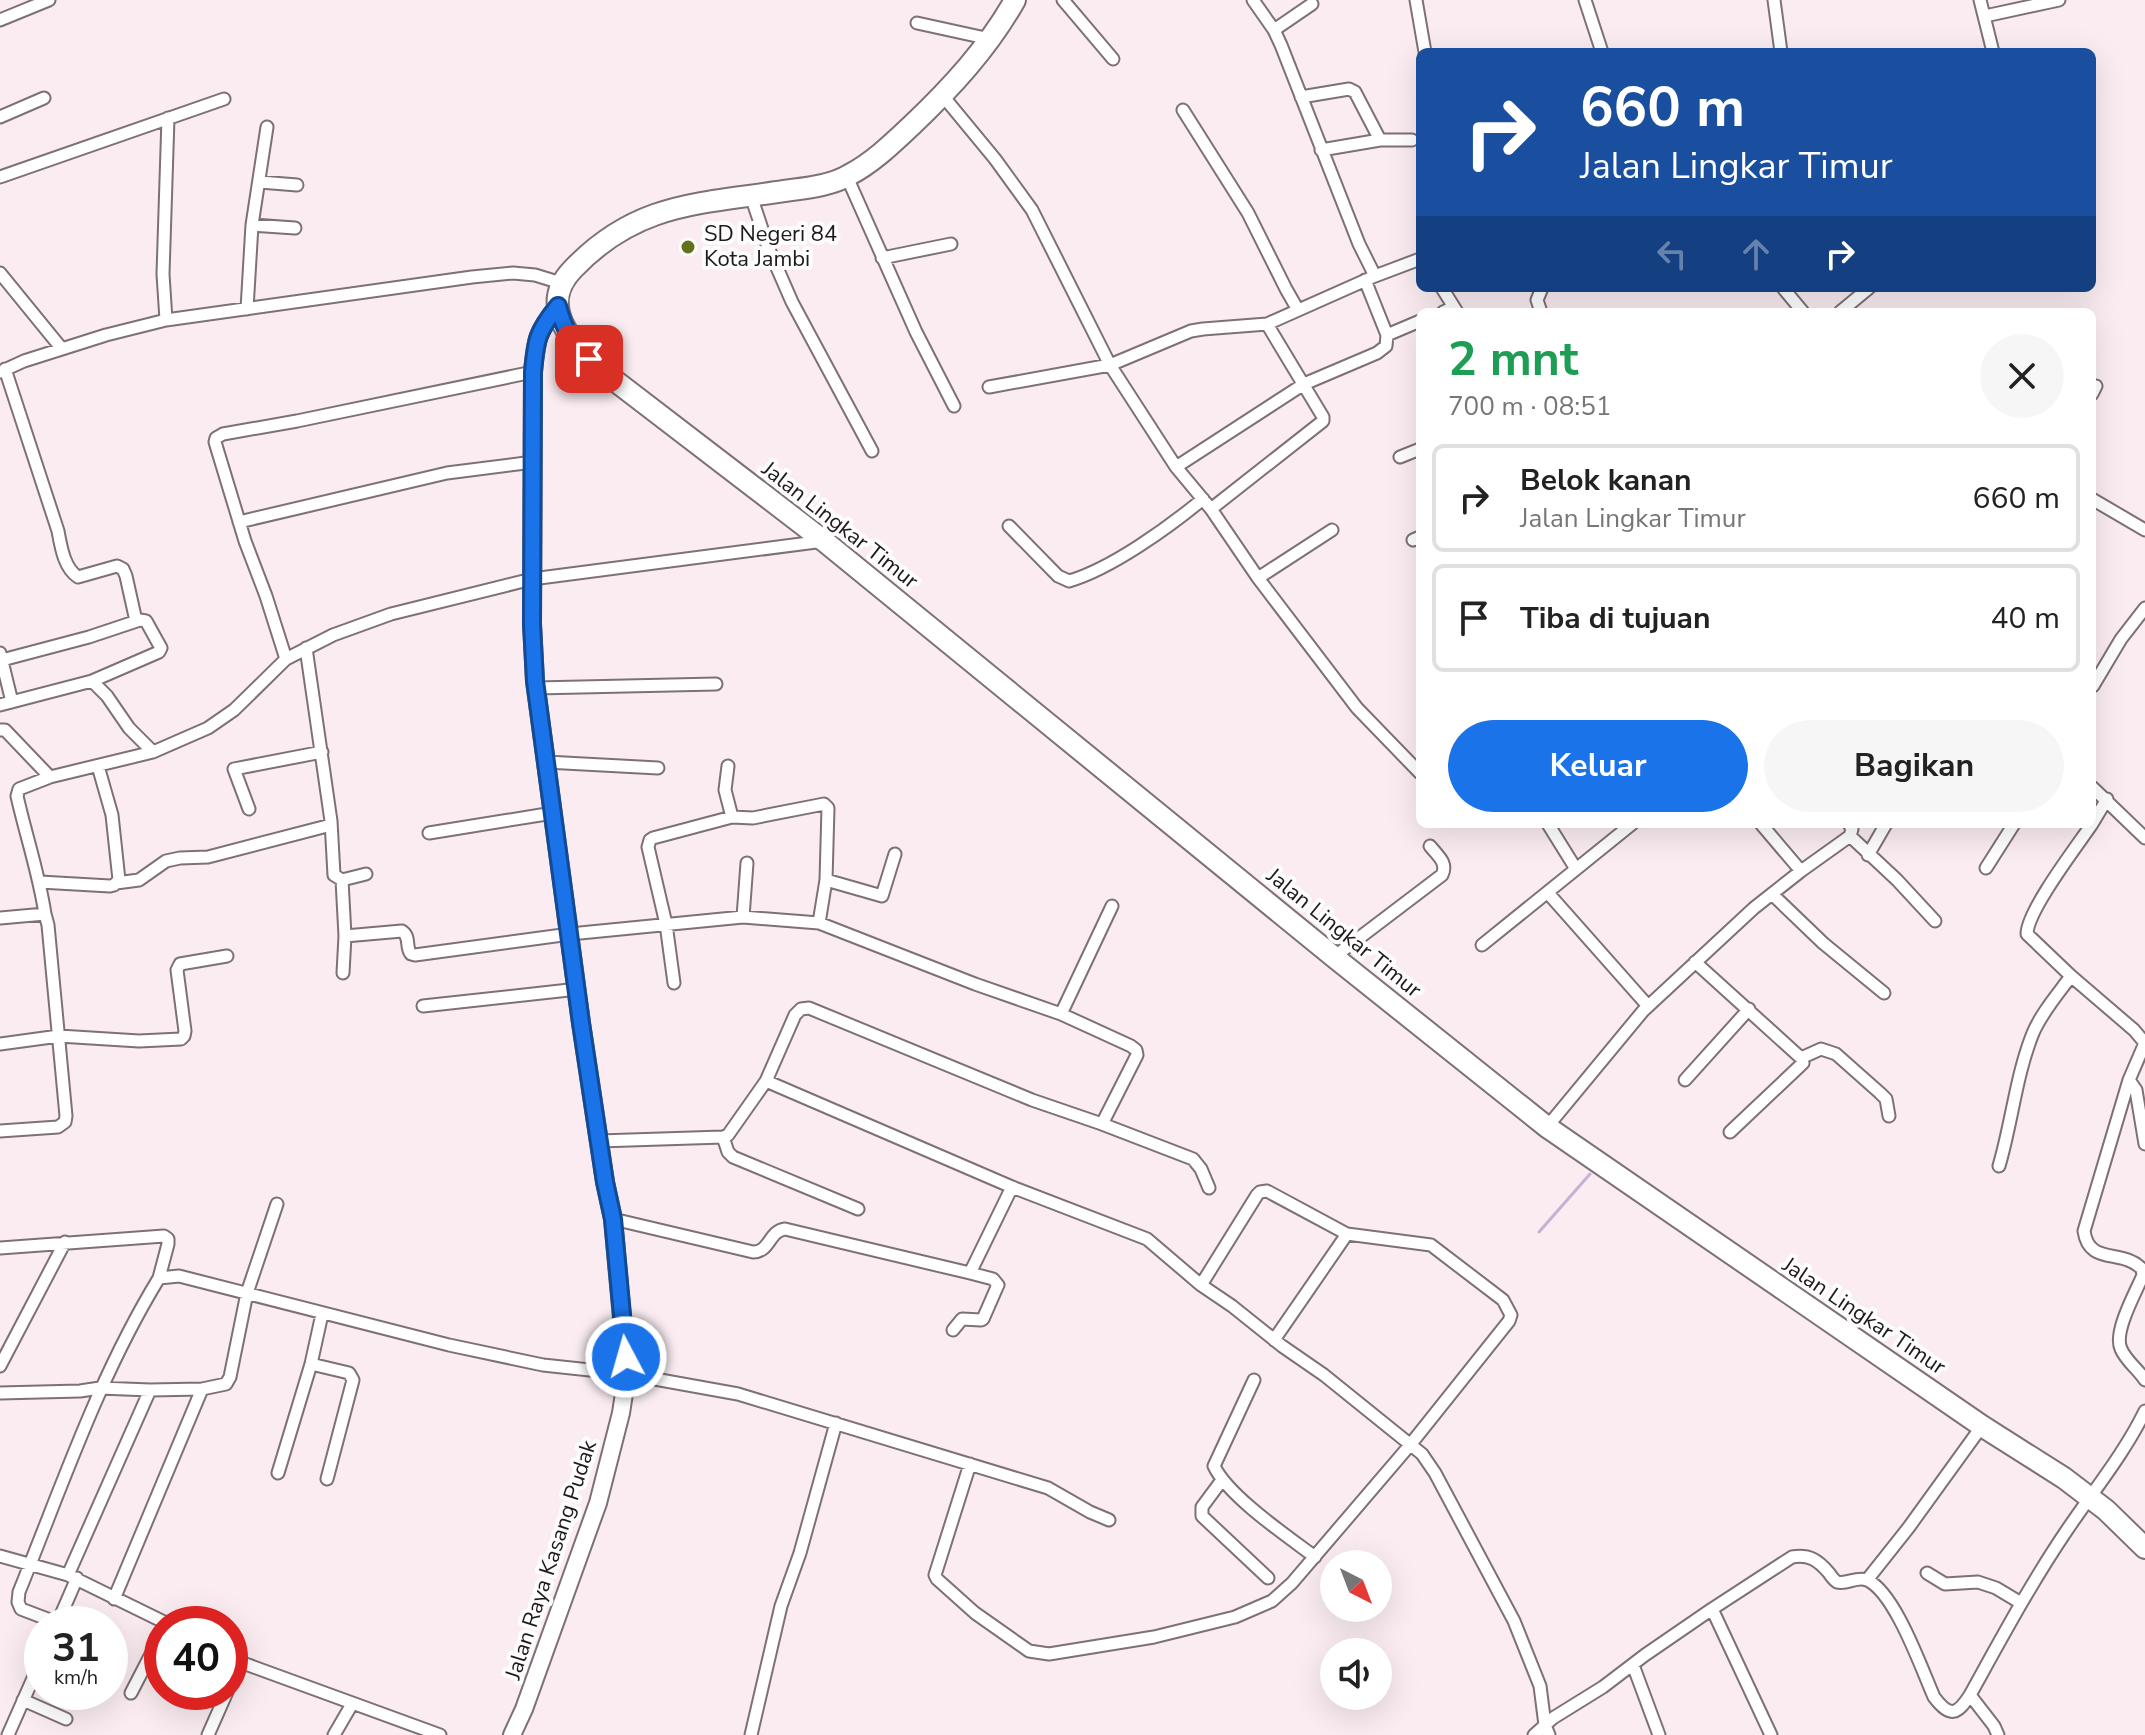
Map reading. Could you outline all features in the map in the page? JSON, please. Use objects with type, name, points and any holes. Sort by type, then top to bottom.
[{"type":"highway","points":[[558,306],[561,283],[589,252],[619,230],[660,211],[713,200],[812,187],[847,177],[870,162],[943,96],[990,39],[1015,0]]},
{"type":"highway","name":"Jalan Lingkar Timur","points":[[558,306],[563,327],[577,348],[601,370],[824,541],[1547,1127],[1982,1426],[2091,1497],[2145,1548]]},
{"type":"street","points":[[1063,0],[1113,59]]},
{"type":"street","points":[[1176,467],[1304,384],[1377,353],[1386,346],[1387,335],[1359,244],[1274,30],[1253,0]]},
{"type":"street","points":[[1416,0],[1424,48]]},
{"type":"street","points":[[1585,0],[1601,48]]},
{"type":"street","points":[[1774,0],[1780,48]]},
{"type":"street","points":[[1980,0],[1992,48]]},
{"type":"street","points":[[1985,16],[2059,0]]},
{"type":"street","points":[[0,20],[45,1]]},
{"type":"street","points":[[1274,30],[1312,4]]},
{"type":"street","points":[[917,23],[990,39]]},
{"type":"street","points":[[1301,97],[1352,90],[1380,140]]},
{"type":"street","points":[[943,96],[1032,210],[1110,365],[1176,467],[1211,509],[1258,578],[1357,708],[1416,769]]},
{"type":"street","points":[[0,117],[44,98]]},
{"type":"street","points":[[0,177],[224,99]]},
{"type":"street","points":[[1183,110],[1248,213],[1298,310]]},
{"type":"street","points":[[166,320],[163,274],[168,118]]},
{"type":"street","points":[[247,309],[252,225],[267,127]]},
{"type":"street","points":[[1321,150],[1380,140],[1412,140]]},
{"type":"street","points":[[847,177],[916,332],[954,406]]},
{"type":"street","points":[[260,182],[297,185]]},
{"type":"street","points":[[751,196],[768,247],[792,302],[872,451]]},
{"type":"street","points":[[252,225],[295,228]]},
{"type":"street","points":[[882,258],[951,244]]},
{"type":"street","points":[[989,387],[1110,365],[1191,331],[1267,324],[1416,261]]},
{"type":"street","points":[[0,273],[62,349]]},
{"type":"street","points":[[136,621],[123,569],[117,566],[78,577],[71,572],[2,370],[106,335],[166,320],[513,273],[535,275],[561,283]]},
{"type":"street","points":[[1786,292],[1800,308]]},
{"type":"street","name":"Jalan Raya Kasang Pudak","points":[[512,1735],[598,1503],[621,1413],[627,1374],[613,1219],[599,1141],[536,688],[532,624],[533,372],[536,343],[542,326],[558,306]]},
{"type":"street","points":[[1387,335],[1416,323]]},
{"type":"street","points":[[1211,509],[1323,421],[1267,324]]},
{"type":"street","points":[[286,659],[239,522],[215,442],[219,436],[533,372]]},
{"type":"street","points":[[1400,457],[1416,451]]},
{"type":"street","points":[[239,522],[447,473],[533,462]]},
{"type":"street","points":[[1009,526],[1058,576],[1069,581],[1123,555],[1203,499]]},
{"type":"street","points":[[2096,504],[2145,530]]},
{"type":"street","points":[[1258,578],[1332,530]]},
{"type":"street","points":[[0,1131],[58,1127],[65,1122],[66,1116],[48,925],[17,796],[19,789],[50,777],[153,752],[208,728],[234,710],[286,659],[333,635],[391,614],[532,579],[824,541]]},
{"type":"street","points":[[2096,681],[2121,639],[2145,608]]},
{"type":"street","points":[[136,621],[146,621],[161,650],[92,681],[6,704],[1,656],[89,637],[136,621]]},
{"type":"street","points":[[306,648],[322,752],[334,875],[342,880],[366,874]]},
{"type":"street","points":[[92,681],[107,696],[129,728],[153,752]]},
{"type":"street","points":[[536,688],[716,684]]},
{"type":"street","points":[[0,730],[5,730],[50,777]]},
{"type":"street","points":[[249,809],[234,769],[322,752]]},
{"type":"street","points":[[546,762],[658,768]]},
{"type":"street","points":[[98,766],[112,815],[119,880],[116,883]]},
{"type":"street","points":[[728,766],[725,790],[732,817]]},
{"type":"street","points":[[2096,790],[2145,838]]},
{"type":"street","points":[[2096,817],[2107,799]]},
{"type":"street","points":[[674,983],[666,924],[648,847],[650,840],[732,817],[753,818],[824,804],[828,808],[826,880],[819,923]]},
{"type":"street","points":[[429,833],[553,813]]},
{"type":"street","points":[[40,882],[110,886],[139,880],[166,861],[208,857],[331,825]]},
{"type":"street","points":[[1550,828],[1576,869]]},
{"type":"street","points":[[1482,945],[1627,828]]},
{"type":"street","points":[[1764,828],[1801,871]]},
{"type":"street","points":[[1868,855],[1884,828]]},
{"type":"street","points":[[1986,868],[2011,828]]},
{"type":"street","points":[[2089,828],[2043,897],[2027,926],[2027,934],[2145,1043],[2129,1080],[2084,1231],[2088,1246],[2094,1251],[2130,1260],[2142,1269],[2143,1275],[2118,1342],[2125,1357],[2145,1380]]},
{"type":"street","points":[[1547,1127],[1648,1006],[1772,894],[1850,830],[1868,855],[1897,880],[1935,921]]},
{"type":"street","points":[[1334,957],[1442,875],[1444,863],[1430,846]]},
{"type":"street","points":[[826,880],[882,896],[895,854]]},
{"type":"street","points":[[743,917],[747,863]]},
{"type":"street","points":[[342,880],[343,973]]},
{"type":"street","points":[[1548,893],[1648,1006]]},
{"type":"street","points":[[1772,894],[1823,943],[1884,993]]},
{"type":"street","points":[[1061,1014],[1112,906]]},
{"type":"street","points":[[0,918],[45,914]]},
{"type":"street","points":[[345,936],[402,931],[407,937],[408,950],[415,955],[570,934],[743,917],[819,923],[1061,1014],[1131,1046],[1137,1055],[1102,1124]]},
{"type":"street","points":[[0,1044],[59,1036],[139,1041],[181,1039],[185,1031],[177,970],[180,964],[227,956]]},
{"type":"street","points":[[1695,962],[1749,1009],[1803,1063],[1730,1132]]},
{"type":"street","points":[[1999,1166],[2034,1032],[2044,1012],[2071,976]]},
{"type":"street","points":[[423,1006],[578,989]]},
{"type":"street","points":[[599,1141],[723,1137],[732,1131],[766,1081],[795,1015],[801,1009],[809,1008],[1032,1100],[1193,1159],[1209,1188]]},
{"type":"street","points":[[1685,1080],[1749,1009]]},
{"type":"street","points":[[1801,1058],[1821,1049],[1836,1054],[1886,1099],[1889,1116]]},
{"type":"street","points":[[2129,1080],[2136,1090],[2145,1144]]},
{"type":"street","points":[[766,1081],[1012,1187],[1147,1239],[1201,1285],[1324,1375],[1422,1454],[1514,1621],[1540,1686],[1547,1730]]},
{"type":"street","points":[[723,1137],[733,1157],[858,1209]]},
{"type":"street","points":[[970,1273],[1012,1187]]},
{"type":"street","points":[[970,1464],[935,1575],[975,1613],[1029,1651],[1049,1654],[1154,1637],[1235,1617],[1272,1601],[1315,1557],[1410,1445],[1511,1315],[1503,1300],[1431,1245],[1347,1234],[1263,1190],[1201,1285]]},
{"type":"street","points":[[0,1393],[100,1388],[202,1389],[226,1384],[247,1293],[277,1204]]},
{"type":"street","points":[[613,1219],[753,1252],[765,1248],[775,1232],[785,1229],[993,1279],[998,1285],[983,1319],[962,1319],[953,1330]]},
{"type":"street","points":[[1274,1340],[1347,1234]]},
{"type":"street","points":[[0,1248],[164,1236],[168,1239],[159,1278],[100,1388],[19,1592],[18,1602],[24,1610]]},
{"type":"street","points":[[0,1366],[65,1242]]},
{"type":"street","points":[[159,1278],[179,1276],[322,1314],[543,1365],[627,1374],[738,1394],[1048,1488],[1109,1520]]},
{"type":"street","points":[[278,1473],[311,1364],[322,1314]]},
{"type":"street","points":[[311,1364],[349,1373],[353,1380],[327,1479]]},
{"type":"street","points":[[1254,1380],[1214,1464],[1216,1471],[1257,1513],[1315,1557]]},
{"type":"street","points":[[114,1599],[202,1389]]},
{"type":"street","points":[[63,1606],[150,1390]]},
{"type":"street","points":[[1534,1735],[1547,1730],[1712,1609],[1792,1557],[1803,1555],[1812,1557],[1841,1583],[1857,1578],[1867,1580],[1884,1596],[1897,1615],[1934,1697],[1941,1706],[1951,1712],[1957,1711],[1970,1695],[2021,1603],[2068,1529],[2116,1464],[2145,1411]]},
{"type":"street","points":[[751,1735],[781,1606],[800,1553],[836,1423]]},
{"type":"street","points":[[1867,1580],[1982,1426]]},
{"type":"street","points":[[1222,1480],[1202,1507],[1202,1516],[1268,1578]]},
{"type":"street","points":[[0,1556],[73,1576],[144,1613]]},
{"type":"street","points":[[1927,1573],[1945,1584],[1978,1582],[1996,1588],[2021,1603]]},
{"type":"street","points":[[1712,1609],[1771,1735]]},
{"type":"street","points":[[248,1665],[440,1735]]},
{"type":"street","points":[[1633,1665],[1659,1735]]},
{"type":"street","points":[[131,1693],[144,1668]]},
{"type":"street","points":[[1970,1695],[1998,1735]]},
{"type":"street","points":[[8,1735],[23,1700],[66,1719]]},
{"type":"street","points":[[334,1735],[352,1704]]},
{"type":"street","points":[[208,1735],[219,1710]]},
{"type":"waterway","points":[[1539,1232],[1590,1174]]},
{"type":"place","name":"SD Negeri 84 Kota Jambi","points":[[688,247]]},
{"type":"route","points":[[589,359],[563,327],[558,306],[542,326],[536,343],[533,372],[532,624],[535,681],[581,1023],[613,1219],[626,1357]]}]
